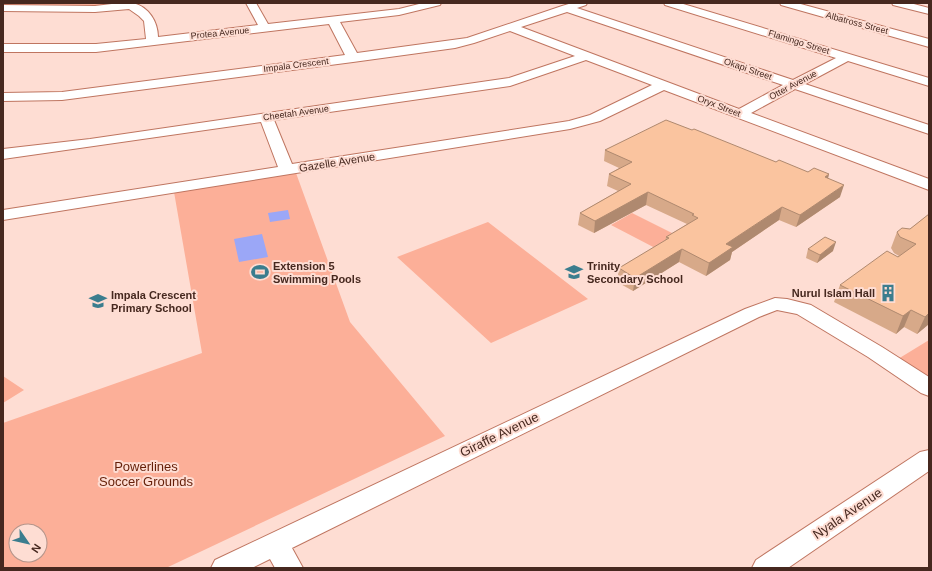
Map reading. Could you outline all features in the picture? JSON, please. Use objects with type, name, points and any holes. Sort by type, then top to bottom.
[{"type":"street","points":[[252,3],[264,28]]},
{"type":"street","points":[[393,3],[411,10]]},
{"type":"street","name":"Protea Avenue","points":[[3,48],[74,49],[152,41],[411,10],[436,3]]},
{"type":"street","name":"Impala Crescent","points":[[3,97],[62,96],[462,43],[582,3]]},
{"type":"street","name":"Flamingo Street","points":[[669,3],[929,82]]},
{"type":"street","name":"Albatross Street","points":[[785,3],[929,43]]},
{"type":"street","points":[[897,3],[929,11]]},
{"type":"street","points":[[3,8],[95,9],[128,4],[151,20],[153,31],[152,41]]},
{"type":"street","name":"Okapi Street","points":[[566,8],[929,130]]},
{"type":"street","points":[[333,20],[353,58]]},
{"type":"street","name":"Oryx Street","points":[[510,28],[929,185]]},
{"type":"street","name":"Cheetah Avenue","points":[[3,154],[90,143],[510,82],[586,56]]},
{"type":"street","name":"Otter Avenue","points":[[738,114],[847,57]]},
{"type":"street","name":"Gazelle Avenue","points":[[3,215],[570,125],[595,118],[664,85]]},
{"type":"street","points":[[266,117],[287,170]]},
{"type":"street","name":"Giraffe Avenue","points":[[225,568],[752,313],[775,304],[787,305],[804,310],[875,352],[929,388]]},
{"type":"street","name":"Nyala Avenue","points":[[766,568],[929,459]]},
{"type":"street","points":[[276,544],[289,568]]},
{"type":"green space","points":[[3,3],[114,3],[109,6],[102,6],[3,5]]},
{"type":"green space","name":"Powerlines Soccer Grounds","points":[[296,173],[350,322],[445,436],[166,568],[3,568],[3,423],[202,353],[174,192]]},
{"type":"green space","points":[[632,213],[680,237],[659,250],[611,225]]},
{"type":"green space","points":[[488,222],[588,299],[491,343],[397,257]]},
{"type":"green space","points":[[929,340],[929,379],[898,359]]},
{"type":"green space","points":[[3,376],[24,390],[3,403]]},
{"type":"water","points":[[288,210],[290,219],[270,222],[268,213]]},
{"type":"water","points":[[262,234],[268,257],[239,262],[234,239]]},
{"type":"building","points":[[666,120],[692,130],[694,129],[776,162],[779,160],[808,172],[814,168],[829,174],[825,177],[844,185],[800,215],[782,207],[726,244],[733,247],[709,263],[682,249],[635,278],[619,268],[669,238],[666,237],[698,218],[692,215],[694,214],[648,192],[595,221],[580,213],[631,184],[609,174],[632,162],[605,150]]},
{"type":"building","points":[[929,214],[929,313],[925,317],[911,310],[903,316],[840,285],[887,251],[898,257],[916,244],[900,237],[897,232],[902,228],[910,229]]},
{"type":"building","points":[[825,237],[836,242],[820,255],[808,249]]},
{"type":"place","name":"Extension 5 Swimming Pools","points":[[260,272]]},
{"type":"place","name":"Trinity Secondary School","points":[[574,272]]},
{"type":"place","name":"Nurul Islam Hall","points":[[888,293]]},
{"type":"place","name":"Impala Crescent Primary School","points":[[98,301]]}]
